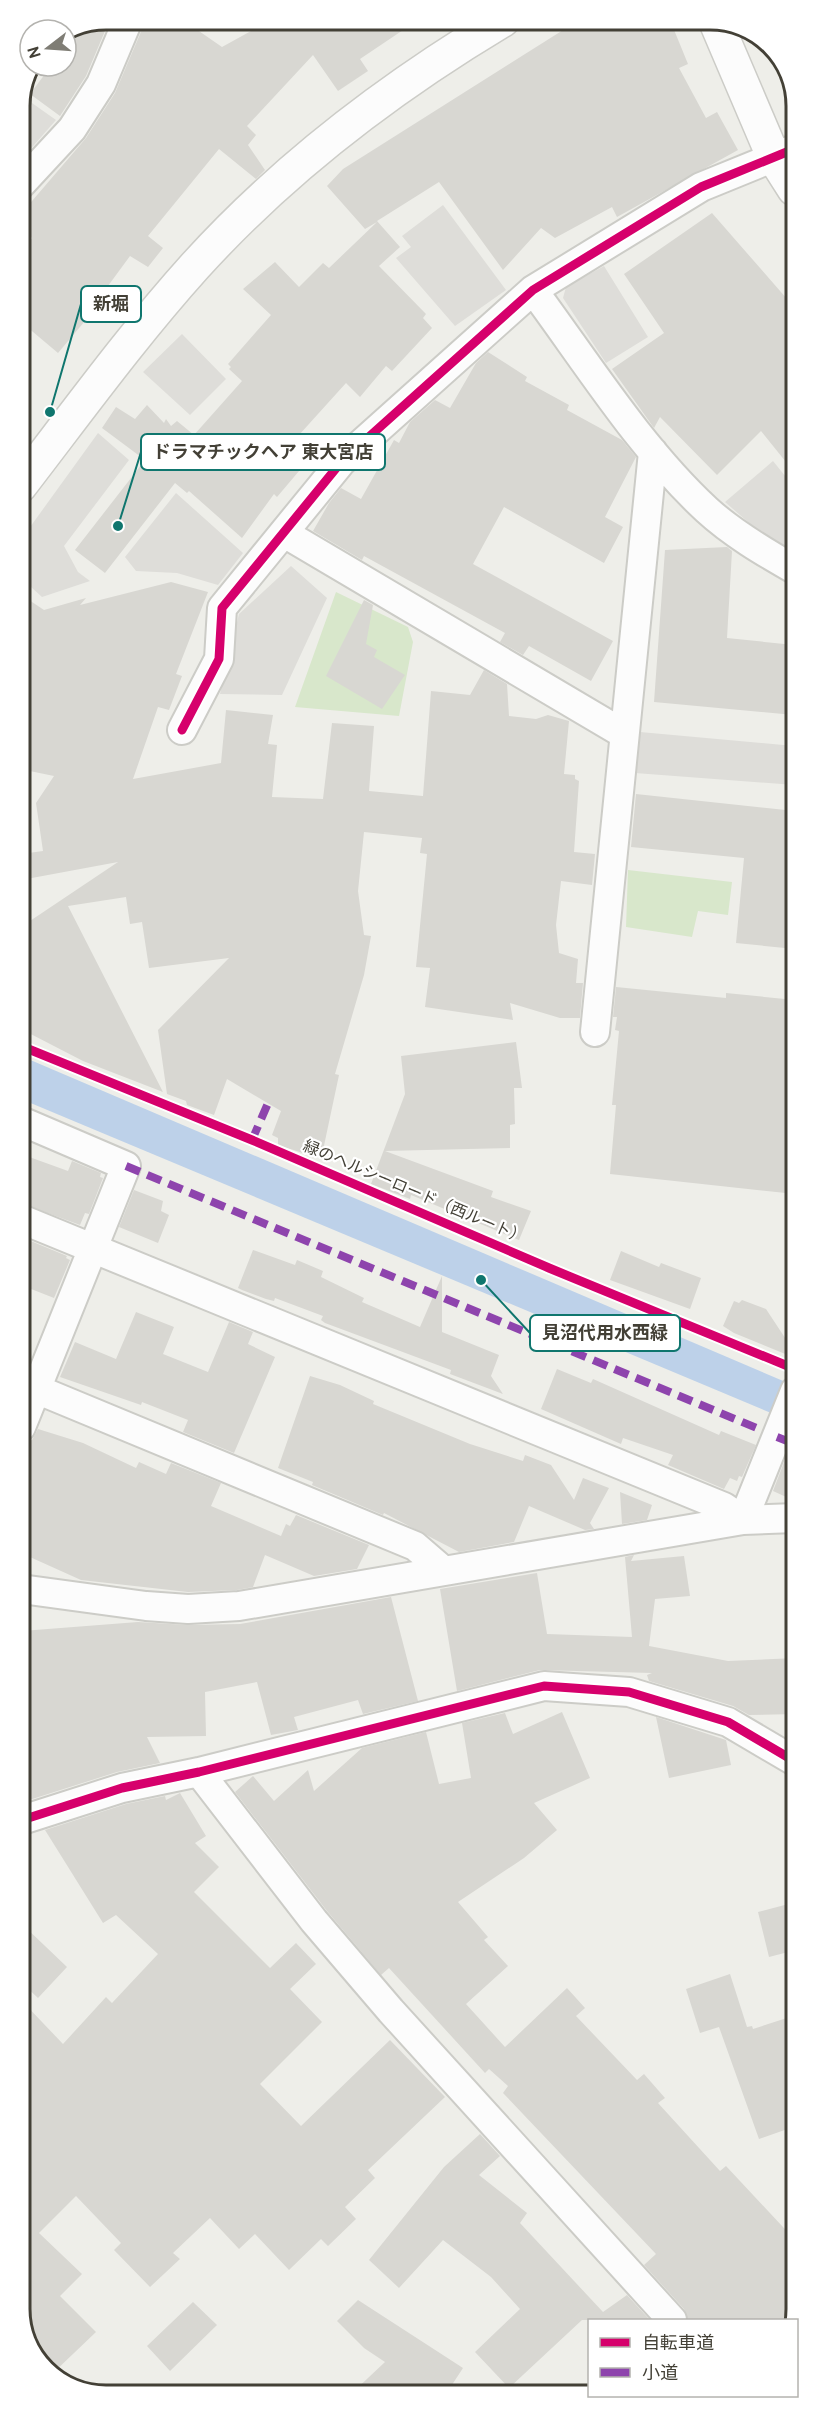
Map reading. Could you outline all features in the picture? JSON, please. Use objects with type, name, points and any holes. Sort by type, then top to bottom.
[{"type":"street","points":[[30,175],[72,129],[84,111],[101,84],[124,30]]},
{"type":"street","points":[[30,473],[131,341],[196,265],[260,202],[328,142],[395,90],[488,30]]},
{"type":"street","points":[[182,730],[219,659],[222,608],[342,461],[533,290],[701,187],[783,152],[720,31]]},
{"type":"street","points":[[533,290],[653,452],[707,510],[763,551],[786,564]]},
{"type":"street","points":[[595,1032],[653,452]]},
{"type":"street","points":[[284,533],[624,734]]},
{"type":"street","points":[[30,1125],[126,1166],[30,1404]]},
{"type":"street","points":[[30,1223],[724,1507],[743,1520]]},
{"type":"street","points":[[36,1389],[415,1546],[444,1571]]},
{"type":"street","points":[[743,1520],[786,1414]]},
{"type":"street","points":[[30,1590],[188,1609],[238,1606],[743,1520],[786,1518]]},
{"type":"street","points":[[30,1817],[122,1788],[199,1772],[544,1686],[628,1692],[728,1722],[786,1756]]},
{"type":"street","points":[[199,1772],[305,1911],[399,2019],[671,2319]]},
{"type":"green space","points":[[336,592],[408,627],[413,642],[399,716],[295,707]]},
{"type":"green space","points":[[628,870],[732,882],[728,915],[698,911],[692,937],[626,927]]},
{"type":"shaded area","points":[[30,102],[56,120],[30,150]]},
{"type":"shaded area","points":[[443,205],[506,290],[455,326],[396,258],[411,247],[402,236]]},
{"type":"shaded area","points":[[604,266],[648,337],[606,363],[563,298],[566,287]]},
{"type":"shaded area","points":[[182,334],[226,379],[190,415],[143,372]]},
{"type":"shaded area","points":[[98,433],[129,460],[64,546],[78,572],[90,581],[42,597],[30,586],[30,527]]},
{"type":"shaded area","points":[[773,461],[786,477],[786,549],[756,529],[725,502]]},
{"type":"shaded area","points":[[176,493],[243,553],[218,585],[177,573],[136,571],[125,557]]},
{"type":"shaded area","points":[[291,566],[327,598],[282,695],[220,694],[239,614]]},
{"type":"shaded area","points":[[640,732],[786,745],[786,784],[635,773]]},
{"type":"water","points":[[30,1060],[786,1382],[786,1419],[30,1103]]},
{"type":"building","points":[[142,30],[197,30],[222,47],[253,30],[403,30],[360,59],[368,71],[338,91],[313,55],[247,126],[256,135],[248,145],[265,170],[256,179],[219,149],[148,236],[163,248],[148,267],[130,256],[83,320],[85,321],[58,353],[30,329],[30,240],[32,238],[30,236],[30,203],[86,138],[115,93]]},
{"type":"building","points":[[563,30],[674,30],[688,64],[679,68],[706,118],[717,112],[738,150],[617,217],[612,207],[555,238],[541,228],[503,270],[439,182],[377,221],[400,247],[379,266],[426,314],[423,318],[432,328],[392,371],[386,366],[360,397],[346,383],[299,435],[316,451],[277,497],[274,494],[242,538],[189,491],[187,493],[175,483],[105,573],[75,550],[145,460],[102,428],[116,407],[135,419],[147,405],[164,423],[166,419],[171,426],[177,421],[194,435],[242,381],[229,369],[231,367],[228,364],[271,315],[243,289],[275,262],[299,287],[323,263],[329,268],[377,222],[365,229],[327,186],[343,169]]},
{"type":"building","points":[[91,31],[105,31],[86,76],[60,116],[31,93],[42,78],[78,78],[78,36]]},
{"type":"building","points":[[712,213],[786,298],[786,462],[761,431],[717,475],[660,417],[654,428],[612,369],[664,333],[624,274]]},
{"type":"building","points":[[488,352],[527,377],[525,381],[569,405],[567,410],[622,440],[636,457],[605,517],[623,527],[604,563],[504,507],[473,564],[613,641],[591,681],[529,646],[523,655],[500,642],[505,633],[364,556],[362,560],[313,531],[329,503],[341,488],[361,499],[394,440],[399,443],[410,422],[435,400],[450,408],[476,363]]},
{"type":"building","points":[[727,547],[732,551],[727,638],[786,644],[786,714],[654,702],[665,550]]},
{"type":"building","points":[[171,582],[208,592],[176,674],[182,676],[169,710],[158,707],[133,779],[221,763],[226,710],[273,715],[268,744],[277,745],[272,797],[323,799],[332,723],[374,726],[369,791],[423,796],[431,691],[470,695],[484,670],[507,684],[509,716],[536,719],[548,715],[569,721],[564,774],[575,775],[575,779],[579,781],[574,852],[595,854],[592,885],[561,881],[556,925],[559,953],[578,959],[576,983],[583,983],[580,1018],[560,1018],[510,1003],[513,1020],[425,1007],[430,968],[416,967],[427,854],[420,853],[422,838],[364,832],[358,891],[364,935],[371,936],[364,975],[335,1074],[339,1075],[322,1155],[314,1151],[312,1156],[278,1145],[278,1138],[272,1135],[281,1111],[227,1079],[214,1115],[187,1105],[186,1101],[167,1094],[158,1030],[229,958],[149,968],[142,922],[130,924],[126,897],[68,906],[163,1092],[83,1061],[30,1034],[30,921],[118,862],[30,878],[30,853],[43,851],[36,803],[54,776],[30,771],[30,601],[44,610],[86,598],[80,605]]},
{"type":"building","points":[[364,600],[373,605],[366,644],[377,650],[374,657],[405,675],[382,709],[326,676]]},
{"type":"building","points":[[636,794],[786,810],[786,948],[736,943],[744,858],[631,847]]},
{"type":"building","points":[[616,987],[726,998],[726,993],[786,999],[786,1193],[610,1174],[616,1105],[612,1105],[619,1031],[615,1030],[617,1017],[613,1017]]},
{"type":"building","points":[[516,1042],[522,1088],[514,1088],[515,1124],[510,1125],[510,1148],[385,1151],[493,1191],[491,1197],[531,1211],[519,1240],[411,1195],[410,1199],[371,1184],[405,1094],[401,1056]]},
{"type":"building","points":[[30,1157],[68,1171],[72,1161],[101,1173],[100,1177],[103,1178],[89,1214],[85,1213],[80,1225],[30,1206]]},
{"type":"building","points":[[134,1190],[163,1201],[161,1211],[169,1215],[158,1243],[119,1227]]},
{"type":"building","points":[[30,1241],[67,1256],[66,1258],[70,1260],[54,1298],[30,1289]]},
{"type":"building","points":[[253,1250],[295,1265],[297,1260],[323,1271],[321,1277],[364,1298],[362,1302],[420,1327],[442,1276],[442,1332],[499,1355],[491,1376],[503,1394],[450,1374],[451,1370],[325,1323],[321,1320],[323,1316],[275,1298],[274,1301],[266,1299],[238,1288]]},
{"type":"building","points":[[621,1251],[659,1267],[661,1263],[701,1278],[690,1309],[610,1280]]},
{"type":"building","points":[[742,1300],[766,1309],[786,1339],[786,1354],[734,1333],[723,1326],[734,1301],[739,1303]]},
{"type":"building","points":[[136,1312],[174,1327],[163,1354],[208,1372],[229,1322],[253,1332],[248,1344],[275,1357],[234,1453],[183,1432],[188,1420],[142,1402],[141,1405],[60,1377],[75,1342],[116,1359]]},
{"type":"building","points":[[557,1369],[591,1383],[593,1379],[719,1435],[721,1431],[756,1445],[742,1477],[739,1476],[737,1481],[730,1478],[724,1489],[668,1465],[673,1455],[623,1438],[621,1444],[541,1409]]},
{"type":"building","points":[[310,1376],[340,1385],[374,1401],[373,1404],[470,1444],[523,1461],[525,1455],[551,1465],[574,1500],[583,1478],[609,1488],[590,1523],[594,1529],[585,1530],[529,1506],[514,1542],[459,1552],[384,1513],[383,1515],[312,1485],[313,1482],[278,1468]]},
{"type":"building","points":[[38,1429],[83,1443],[136,1468],[139,1462],[166,1474],[171,1463],[221,1483],[211,1506],[281,1536],[286,1524],[290,1526],[296,1515],[369,1545],[357,1569],[314,1576],[265,1555],[253,1587],[237,1590],[188,1592],[81,1580],[30,1557],[30,1441]]},
{"type":"building","points":[[786,1457],[786,1497],[773,1491]]},
{"type":"building","points":[[620,1492],[652,1505],[647,1520],[622,1524]]},
{"type":"building","points":[[634,1555],[631,1561],[684,1556],[690,1596],[655,1599],[649,1646],[728,1661],[786,1658],[786,1714],[749,1715],[733,1706],[649,1681],[647,1675],[652,1673],[540,1670],[457,1691],[440,1589],[537,1573],[547,1634],[632,1637],[625,1557]]},
{"type":"building","points":[[391,1597],[418,1701],[363,1714],[358,1700],[294,1717],[298,1730],[271,1735],[257,1682],[205,1692],[206,1736],[147,1737],[160,1763],[117,1772],[30,1800],[30,1630],[138,1622],[187,1625],[240,1624]]},
{"type":"building","points":[[562,1712],[590,1778],[534,1803],[557,1830],[524,1858],[458,1902],[488,1937],[484,1940],[508,1966],[466,2004],[505,2047],[567,1988],[585,2008],[576,2016],[637,2080],[644,2074],[665,2098],[658,2103],[720,2171],[726,2166],[786,2230],[785,2319],[688,2319],[684,2309],[644,2265],[656,2254],[503,2093],[508,2086],[489,2069],[485,2073],[389,1968],[381,1975],[327,1911],[235,1792],[253,1776],[274,1801],[308,1770],[314,1791],[362,1748],[426,1732],[439,1784],[471,1778],[462,1723],[505,1713],[513,1734]]},
{"type":"building","points":[[656,1717],[726,1740],[731,1765],[669,1778]]},
{"type":"building","points":[[180,1793],[206,1836],[195,1843],[219,1867],[194,1892],[270,1968],[296,1943],[316,1964],[290,1989],[322,2022],[260,2084],[301,2126],[390,2040],[445,2097],[368,2170],[375,2178],[345,2207],[356,2219],[328,2246],[321,2239],[289,2270],[255,2234],[239,2249],[210,2218],[173,2253],[180,2259],[150,2287],[114,2250],[121,2243],[76,2196],[39,2233],[82,2274],[60,2296],[96,2332],[59,2368],[49,2359],[36,2338],[30,2309],[30,2009],[63,2044],[106,1997],[112,2003],[158,1954],[116,1915],[103,1923],[45,1830],[126,1804],[165,1796],[166,1800]]},
{"type":"building","points":[[786,1905],[786,1953],[769,1957],[758,1912]]},
{"type":"building","points":[[30,1932],[67,1967],[38,1998],[30,1990]]},
{"type":"building","points":[[730,1974],[747,2027],[752,2026],[753,2029],[786,2018],[786,2130],[759,2139],[719,2027],[700,2033],[686,1989]]},
{"type":"building","points":[[480,2134],[500,2156],[479,2175],[527,2213],[520,2223],[603,2312],[627,2295],[649,2319],[582,2320],[512,2385],[506,2385],[475,2352],[520,2309],[491,2277],[443,2240],[399,2288],[369,2260],[444,2167]]},
{"type":"building","points":[[358,2300],[463,2368],[452,2385],[361,2385],[385,2362],[364,2348],[337,2321]]},
{"type":"building","points":[[193,2302],[217,2325],[170,2371],[147,2346]]},
{"type":"marked path","points":[[252,1140],[269,1101]]},
{"type":"marked path","points":[[126,1166],[759,1429]]},
{"type":"marked path","points":[[777,1437],[786,1440]]},
{"type":"cycle path","points":[[182,730],[219,659],[222,608],[342,461],[533,290],[701,187],[786,152]]},
{"type":"cycle path","name":"緑のヘルシーロード（西ルート）","points":[[30,1050],[252,1140],[549,1268],[786,1365]]},
{"type":"cycle path","points":[[30,1817],[122,1788],[199,1772],[544,1686],[629,1692],[728,1722],[786,1756]]},
{"type":"place","name":"新堀","points":[[50,412]]},
{"type":"place","name":"ドラマチックヘア 東大宮店","points":[[118,526]]},
{"type":"place","name":"見沼代用水西緑","points":[[481,1280]]}]
